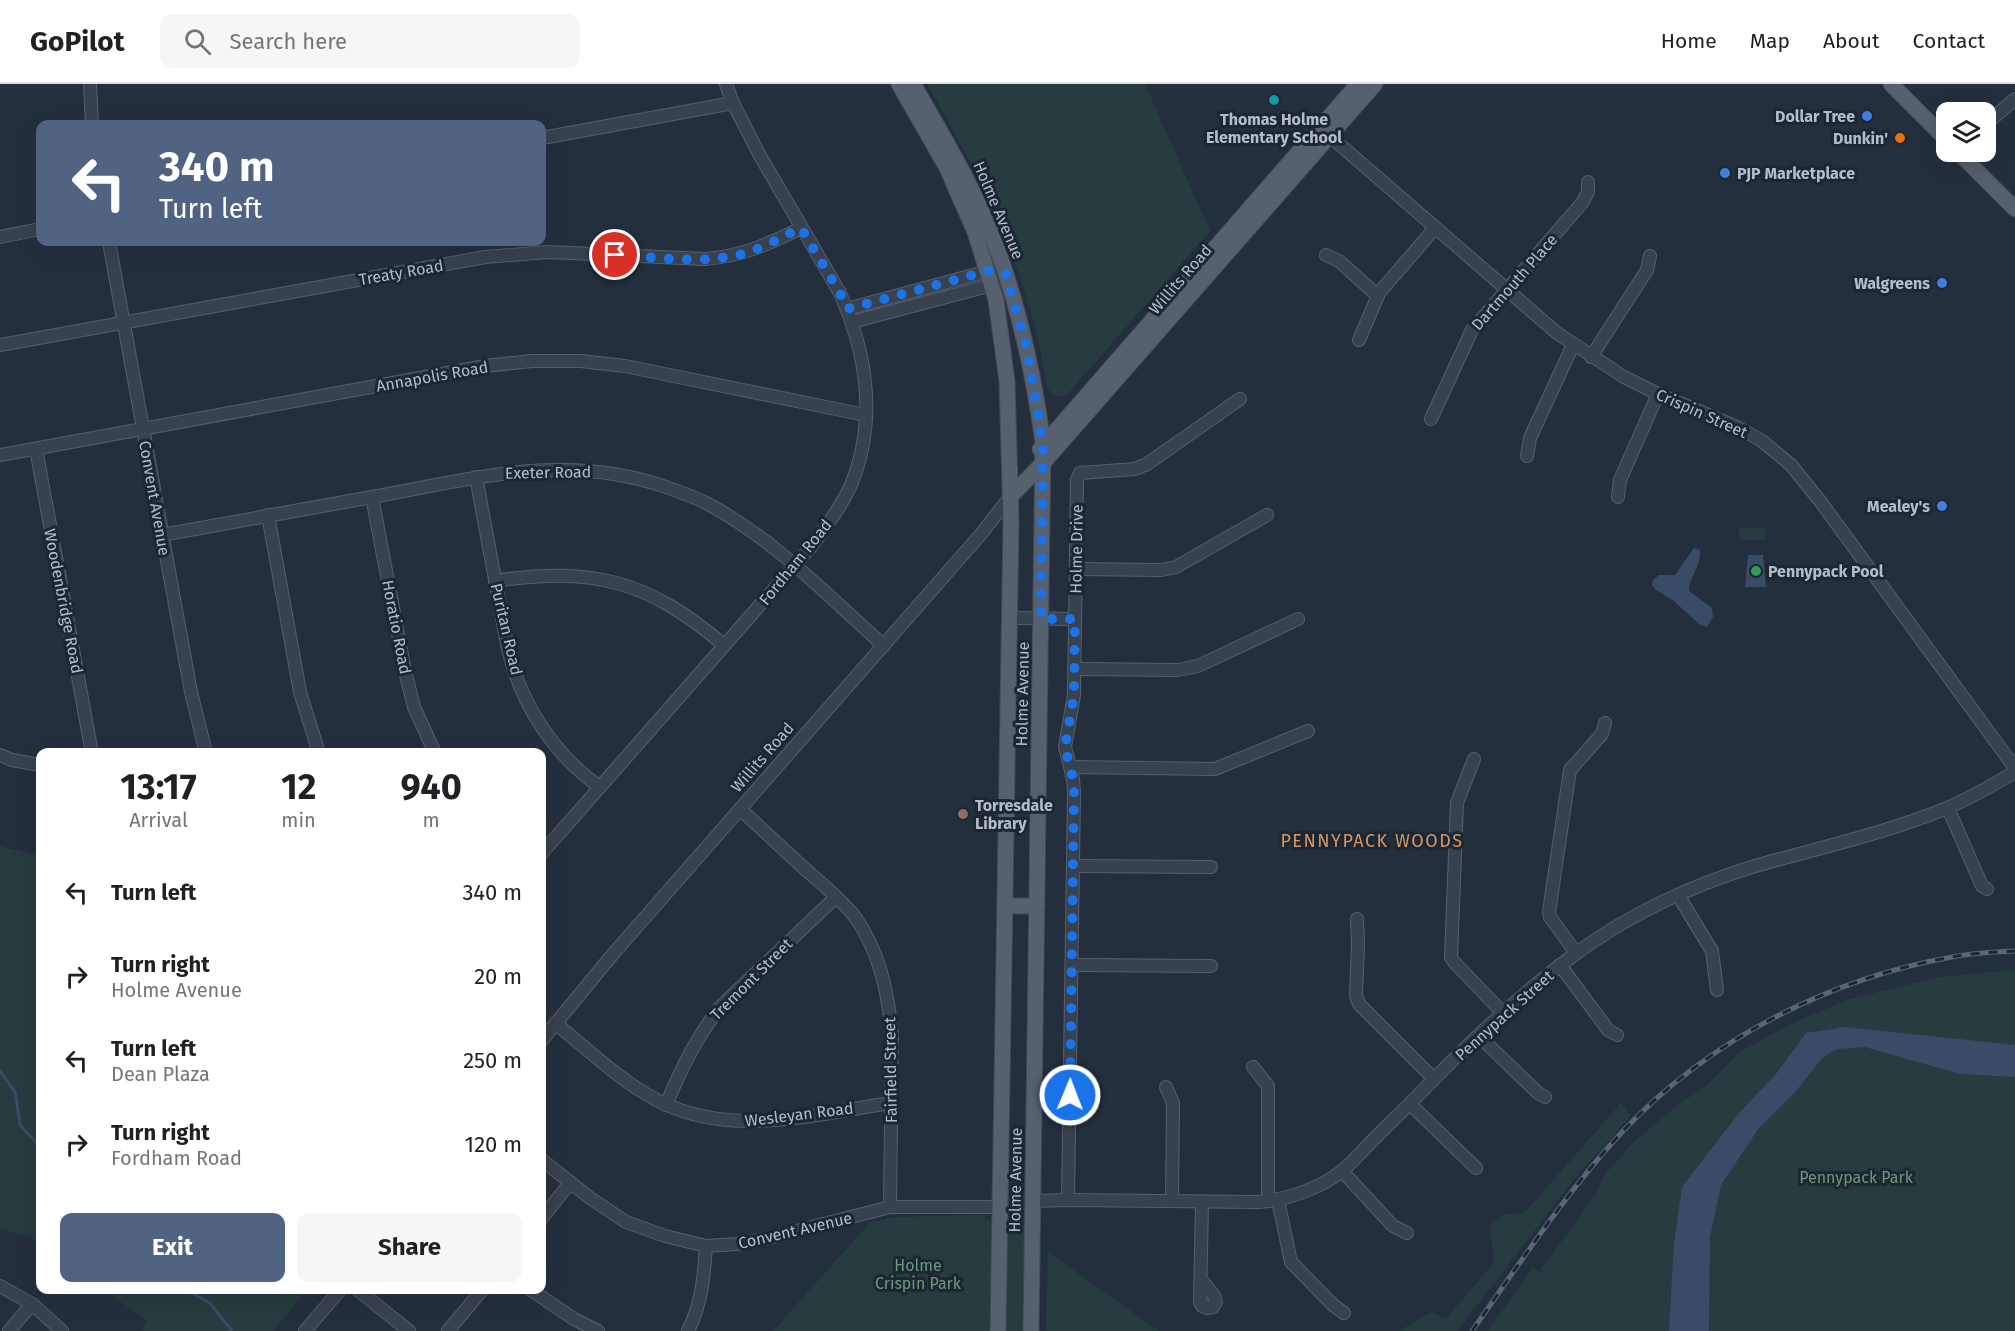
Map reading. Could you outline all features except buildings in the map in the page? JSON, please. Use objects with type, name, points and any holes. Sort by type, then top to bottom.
[{"type":"main road","name":"Holme Avenue","points":[[898,84],[955,183],[975,232],[990,278],[1006,364],[1010,497],[1009,618],[998,1331]]},
{"type":"main road","name":"Holme Avenue","points":[[913,84],[969,183],[1006,274],[1027,348],[1043,443],[1031,1331]]},
{"type":"main road","name":"Willits Road","points":[[1010,497],[1043,463],[1325,132],[1358,84]]},
{"type":"main road","name":"Willits Road","points":[[1010,497],[1043,443],[1325,132],[1375,84]]},
{"type":"main road","points":[[1891,84],[1936,130]]},
{"type":"main road","points":[[1968,162],[2015,209]]},
{"type":"main road","points":[[1005,906],[1036,906]]},
{"type":"street","points":[[90,84],[92,120]]},
{"type":"street","name":"Fordham Road","points":[[546,848],[794,566],[829,522],[850,485],[860,451],[866,415],[865,380],[861,353],[852,322],[840,293],[759,154],[726,84]]},
{"type":"street","points":[[1996,115],[2015,99]]},
{"type":"street","points":[[546,137],[733,103]]},
{"type":"street","name":"Crispin Street","points":[[1325,132],[1506,291],[1573,345],[1658,394],[1748,432],[1791,465],[2015,770]]},
{"type":"street","name":"Dartmouth Place","points":[[1431,419],[1467,338],[1582,203],[1588,192],[1588,182]]},
{"type":"street","name":"Treaty Road","points":[[0,345],[485,257],[548,252],[705,259],[729,257],[752,251],[801,228]]},
{"type":"street","points":[[1359,340],[1378,296],[1435,228]]},
{"type":"street","points":[[0,237],[36,231]]},
{"type":"street","name":"Convent Avenue","points":[[110,246],[191,692],[205,748]]},
{"type":"street","points":[[1326,255],[1340,261],[1378,296]]},
{"type":"street","points":[[1591,357],[1647,270],[1650,256]]},
{"type":"street","points":[[847,309],[1006,274]]},
{"type":"street","points":[[852,322],[990,278]]},
{"type":"street","points":[[1527,456],[1530,438],[1573,345]]},
{"type":"street","name":"Annapolis Road","points":[[0,455],[474,368],[532,361],[581,361],[625,366],[866,415]]},
{"type":"street","points":[[1618,497],[1620,480],[1658,394]]},
{"type":"street","name":"Holme Drive","points":[[1068,1200],[1074,792],[1071,767],[1065,747],[1074,695],[1077,480],[1080,473],[1135,469],[1147,464],[1240,399]]},
{"type":"street","name":"Woodenbridge Road","points":[[36,449],[91,748]]},
{"type":"street","name":"Exeter Road","points":[[162,535],[476,477],[526,470],[571,469],[623,475],[653,483],[706,503],[738,521],[764,540],[884,646]]},
{"type":"street","name":"Puritan Road","points":[[476,477],[508,650],[529,705],[542,728],[562,753],[586,777],[600,787]]},
{"type":"street","name":"Horatio Road","points":[[372,497],[405,671],[414,707],[433,748]]},
{"type":"street","name":"Willits Road","points":[[546,1035],[613,954],[993,520],[1010,497]]},
{"type":"street","points":[[268,515],[300,692],[317,748]]},
{"type":"street","points":[[1076,569],[1161,570],[1176,567],[1267,515]]},
{"type":"street","points":[[495,581],[550,574],[581,576],[623,585],[649,593],[673,607],[697,622],[724,645]]},
{"type":"street","points":[[1009,618],[1075,619]]},
{"type":"street","points":[[1074,669],[1178,670],[1198,666],[1298,619]]},
{"type":"street","points":[[1576,953],[1550,917],[1549,912],[1570,770],[1602,734],[1605,723]]},
{"type":"street","points":[[1071,767],[1215,768],[1230,764],[1308,731]]},
{"type":"street","points":[[0,755],[12,760],[36,764]]},
{"type":"street","points":[[1474,759],[1457,803],[1451,957],[1503,1013]]},
{"type":"street","name":"Pennypack Street","points":[[999,1205],[1068,1200],[1202,1202],[1273,1200],[1322,1182],[1342,1171],[1434,1079],[1535,984],[1576,953],[1643,912],[1678,895],[1750,868],[1881,832],[1948,808],[1983,791],[2015,770]]},
{"type":"street","points":[[1948,808],[1982,886],[1987,889]]},
{"type":"street","name":"Fairfield Street","points":[[740,809],[854,916],[866,935],[883,977],[890,1009],[892,1035],[890,1207]]},
{"type":"street","points":[[1073,866],[1211,867]]},
{"type":"street","points":[[1678,895],[1712,951],[1717,990]]},
{"type":"street","name":"Tremont Street","points":[[666,1105],[693,1046],[707,1023],[721,1006],[836,897]]},
{"type":"street","points":[[1357,920],[1356,996],[1359,1004],[1434,1079]]},
{"type":"street","points":[[1072,965],[1211,966]]},
{"type":"street","points":[[1560,965],[1608,1030],[1617,1035]]},
{"type":"street","name":"Wesleyan Road","points":[[555,1023],[631,1084],[666,1105],[689,1113],[710,1118],[760,1122],[891,1103]]},
{"type":"street","points":[[1479,1036],[1538,1093],[1545,1097]]},
{"type":"street","points":[[1253,1067],[1268,1086],[1273,1200],[1291,1262],[1333,1305],[1344,1312]]},
{"type":"street","points":[[1166,1087],[1173,1104],[1172,1201]]},
{"type":"street","points":[[1410,1104],[1476,1168]]},
{"type":"street","name":"Convent Avenue","points":[[546,1163],[626,1222],[665,1236],[706,1246],[737,1244],[769,1238],[890,1207],[992,1207],[999,1205]]},
{"type":"street","points":[[1342,1171],[1393,1226],[1407,1233]]},
{"type":"street","points":[[546,1213],[570,1183]]},
{"type":"street","points":[[1201,1279],[1202,1202]]},
{"type":"street","points":[[688,1331],[695,1318],[703,1290],[706,1246]]},
{"type":"street","points":[[0,1286],[32,1304],[62,1331]]},
{"type":"street","points":[[305,1331],[337,1294]]},
{"type":"street","points":[[363,1294],[409,1331]]},
{"type":"street","points":[[448,1331],[479,1294]]},
{"type":"street","points":[[537,1294],[574,1319],[598,1331]]},
{"type":"street","points":[[9,1331],[32,1304]]},
{"type":"green space","points":[[927,84],[1145,84],[1210,231],[1067,395],[1055,395],[1047,387],[1029,305],[1002,230],[948,120]]},
{"type":"green space","points":[[1739,528],[1765,528],[1766,540],[1740,540]]},
{"type":"green space","points":[[0,846],[36,855],[36,1242],[30,1237],[0,1229]]},
{"type":"green space","name":"Pennypack Park","points":[[2015,970],[2015,1331],[1488,1331],[1533,1267],[1539,1272],[1596,1194],[1605,1174],[1634,1142],[1674,1108],[1708,1084],[1738,1053],[1790,1024],[1850,999],[1939,977]]},
{"type":"green space","points":[[1621,1103],[1631,1116],[1580,1172],[1457,1331],[1399,1331],[1432,1312],[1446,1319],[1495,1261],[1489,1227],[1502,1215],[1525,1212]]},
{"type":"green space","name":"Holme Crispin Park","points":[[985,1215],[985,1219],[992,1220],[989,1331],[773,1331],[867,1226],[867,1223],[895,1217]]},
{"type":"green space","points":[[1027,1217],[1025,1331],[1004,1331],[1006,1219]]},
{"type":"green space","points":[[1048,1252],[1159,1331],[1046,1331]]},
{"type":"green space","points":[[110,1294],[304,1294],[273,1331],[143,1331],[146,1320]]},
{"type":"water","points":[[1694,548],[1700,550],[1700,556],[1689,591],[1712,608],[1713,617],[1707,627],[1699,624],[1652,585],[1653,580],[1659,575],[1675,575]]},
{"type":"water","name":"Pennypack Pool","points":[[1748,555],[1763,555],[1766,587],[1745,587]]},
{"type":"water","points":[[1845,1027],[2015,1045],[2015,1077],[1960,1074],[1865,1047],[1837,1049],[1822,1058],[1796,1091],[1759,1128],[1721,1185],[1710,1237],[1709,1331],[1669,1331],[1674,1244],[1682,1187],[1739,1113],[1776,1074],[1806,1033]]},
{"type":"waterway","points":[[0,1071],[15,1092],[20,1125],[36,1143]]},
{"type":"waterway","points":[[193,1294],[210,1303],[232,1331]]},
{"type":"railway","points":[[1472,1331],[1544,1228],[1602,1154],[1657,1098],[1693,1069],[1732,1042],[1773,1018],[1860,981],[1906,967],[1952,957],[2015,951]]},
{"type":"place","name":"Thomas Holme Elementary School","points":[[1274,100]]},
{"type":"place","name":"Dollar Tree","points":[[1867,116]]},
{"type":"place","name":"Dunkin'","points":[[1900,138]]},
{"type":"place","name":"PJP Marketplace","points":[[1725,173]]},
{"type":"place","name":"Walgreens","points":[[1942,283]]},
{"type":"place","name":"Mealey's","points":[[1942,506]]},
{"type":"place","name":"Pennypack Pool","points":[[1756,571]]},
{"type":"place","name":"Torresdale Library","points":[[963,814]]},
{"type":"district","name":"PENNYPACK WOODS","points":[[1372,841]]},
{"type":"route","points":[[615,255],[705,259],[729,257],[752,251],[801,228],[840,293],[847,309],[988,271],[1006,274],[1027,348],[1043,443],[1041,619],[1075,619],[1074,695],[1065,747],[1071,767],[1074,792],[1070,1095]]}]
